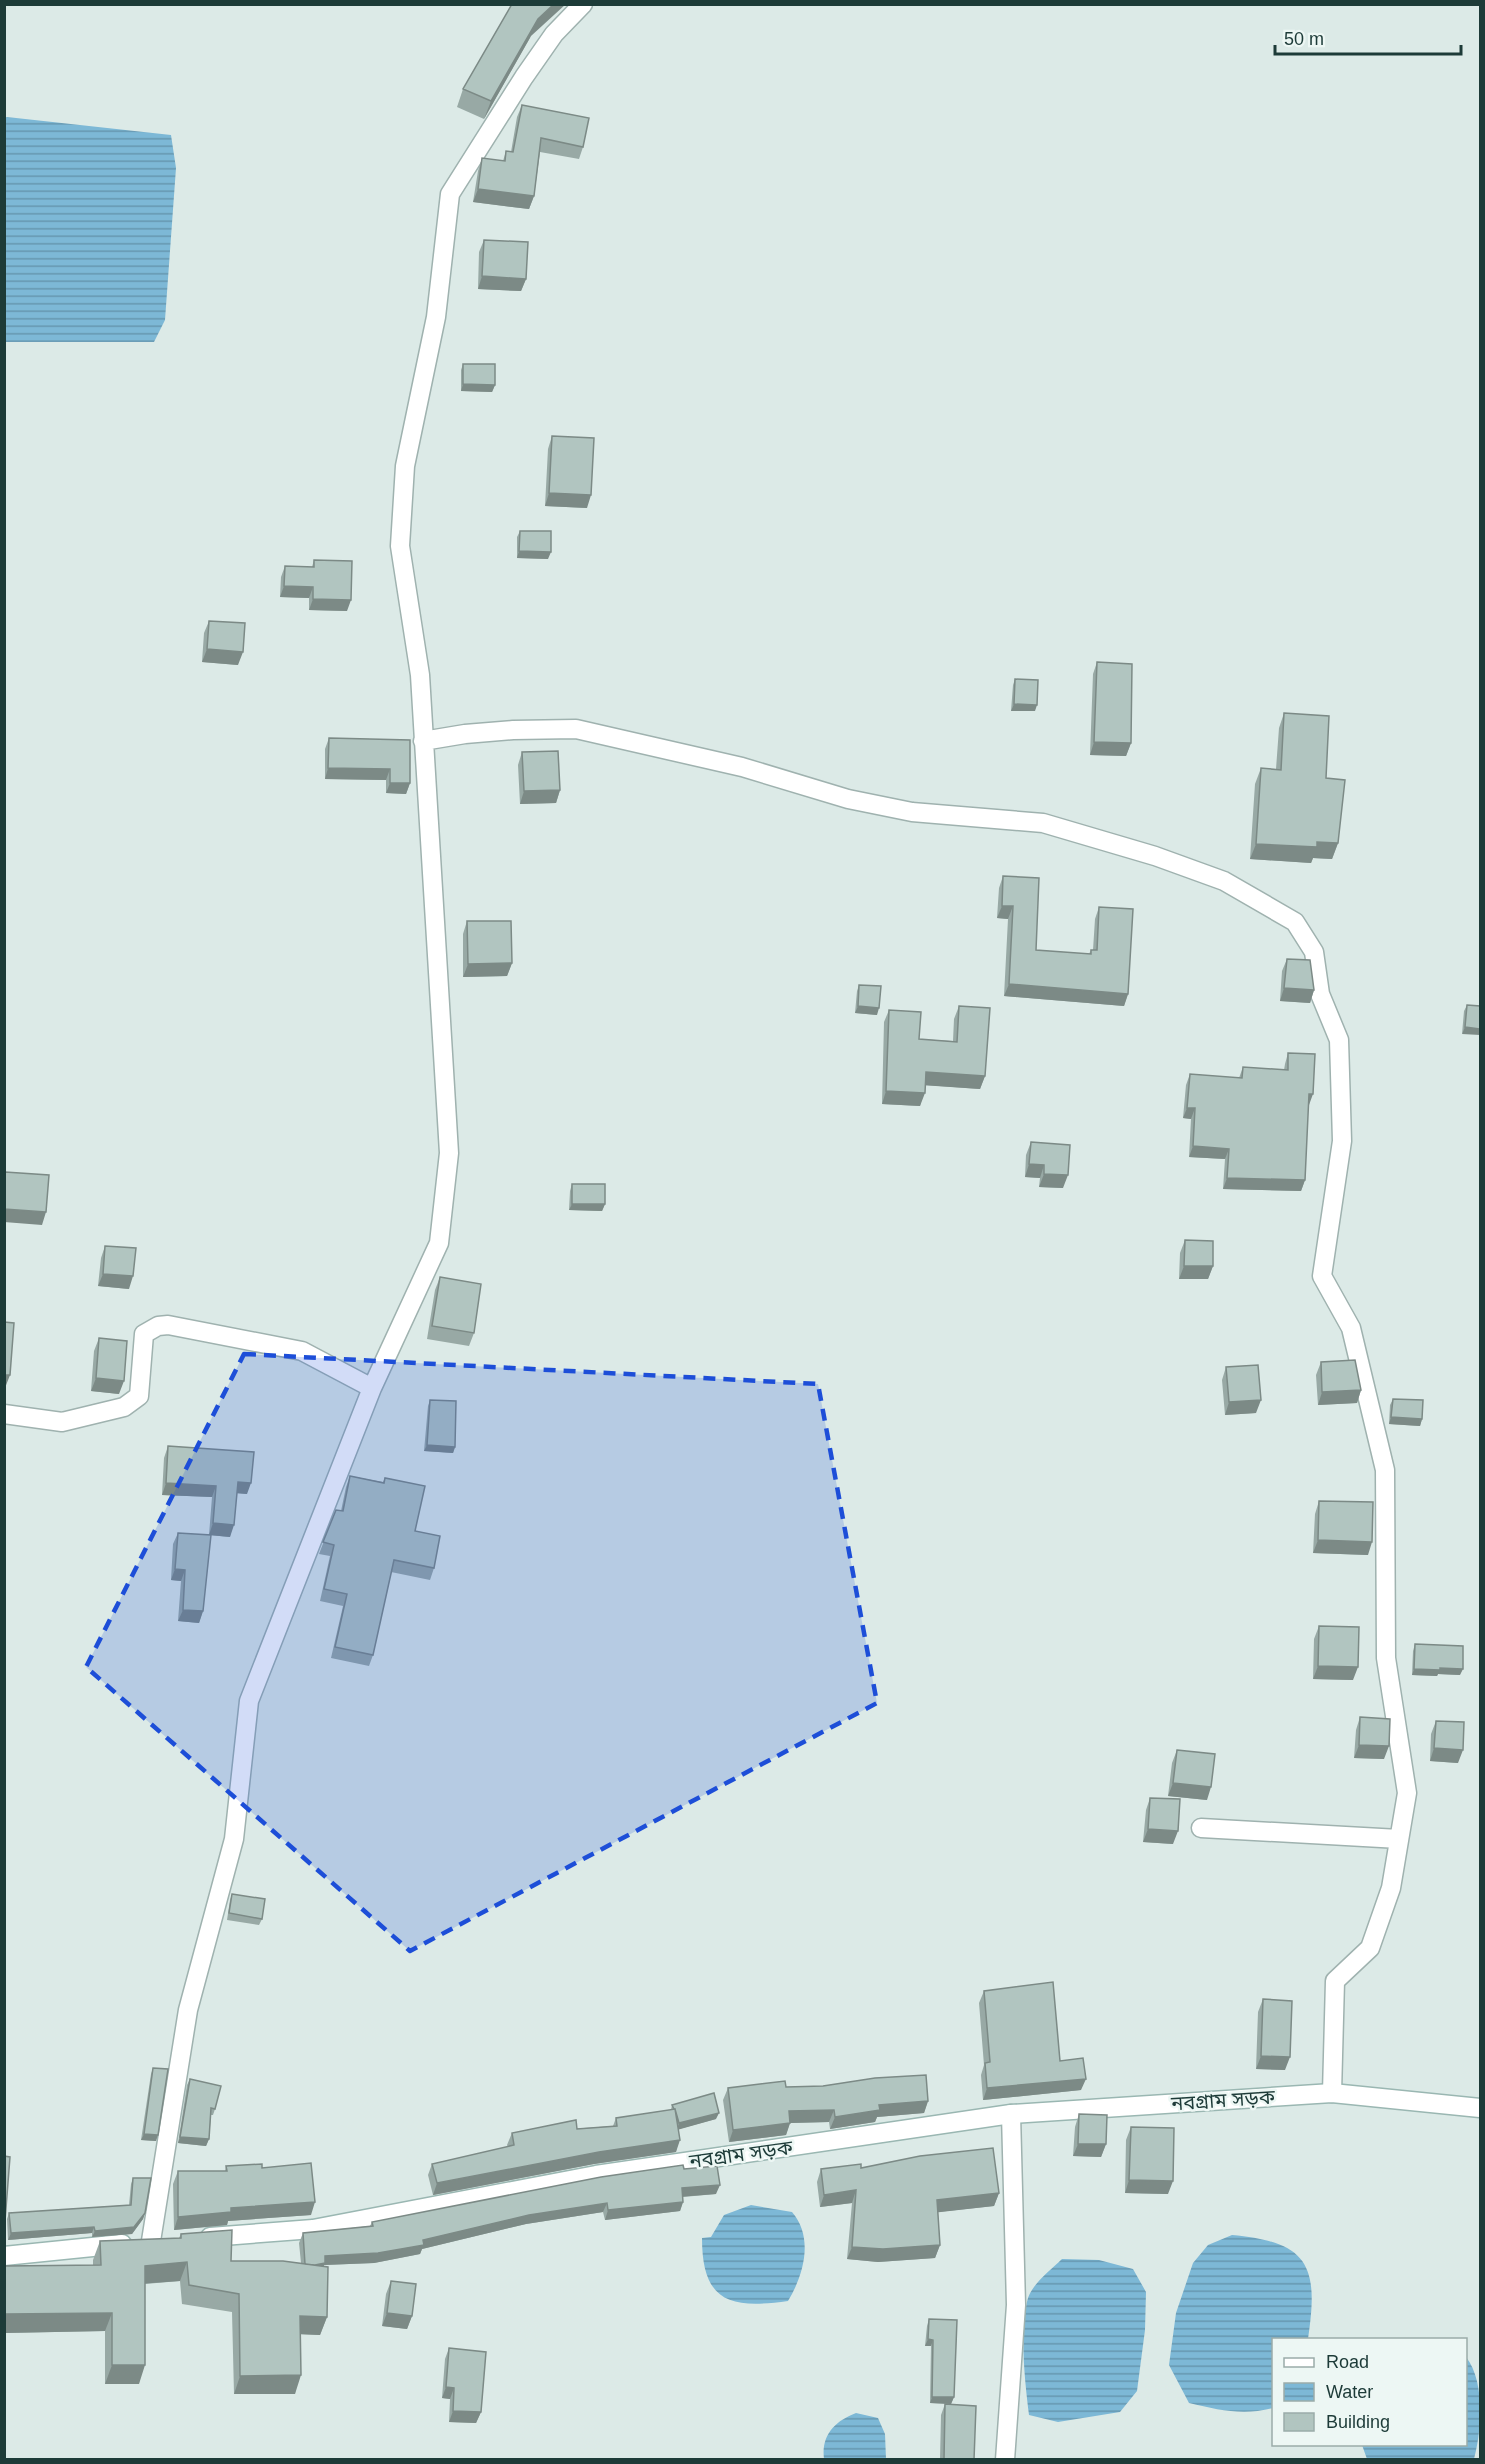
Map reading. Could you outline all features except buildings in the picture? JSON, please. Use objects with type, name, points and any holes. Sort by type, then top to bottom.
[{"type":"street","points":[[151,2241],[188,2010],[234,1839],[249,1701],[372,1388],[439,1243],[449,1153],[420,675],[400,546],[405,466],[436,317],[450,194],[524,76],[554,34],[582,4]]},
{"type":"street","points":[[423,741],[465,734],[513,730],[576,729],[742,767],[848,799],[912,812],[1043,823],[1155,856],[1224,881],[1295,922],[1314,952],[1320,994],[1339,1040],[1342,1141],[1322,1276],[1352,1328],[1385,1470],[1386,1658],[1407,1793],[1391,1888],[1370,1948],[1335,1981],[1332,2093]]},
{"type":"street","points":[[4,1414],[62,1422],[124,1407],[139,1396],[144,1334],[158,1326],[168,1325],[302,1351],[372,1388]]},
{"type":"street","points":[[1201,1828],[1399,1839]]},
{"type":"street","name":"নবগ্রাম সড়ক","points":[[197,2238],[313,2229],[596,2175],[1011,2114],[1332,2093],[1480,2108]]},
{"type":"street","points":[[1005,2460],[1016,2305],[1011,2114]]},
{"type":"street","points":[[4,2256],[174,2239]]},
{"type":"highlighted area","points":[[244,1354],[818,1384],[877,1703],[410,1951],[86,1667]]},
{"type":"water","points":[[4,118],[171,135],[176,168],[165,320],[154,342],[5,342]]},
{"type":"water","points":[[751,2205],[792,2212],[799,2222],[805,2244],[804,2256],[798,2280],[788,2301],[751,2304],[736,2302],[724,2297],[714,2289],[707,2276],[703,2260],[702,2238],[711,2237],[724,2215]]},
{"type":"water","points":[[1232,2235],[1258,2238],[1278,2244],[1293,2252],[1303,2262],[1309,2276],[1312,2293],[1308,2338],[1272,2338],[1272,2408],[1251,2412],[1231,2411],[1189,2403],[1169,2365],[1176,2313],[1193,2263],[1208,2245]]},
{"type":"water","points":[[1062,2259],[1099,2260],[1133,2269],[1146,2292],[1145,2330],[1137,2391],[1120,2412],[1058,2422],[1029,2415],[1024,2356],[1025,2311],[1030,2292]]},
{"type":"water","points":[[1467,2359],[1476,2379],[1480,2406],[1479,2434],[1474,2459],[1367,2459],[1362,2446],[1467,2446]]},
{"type":"water","points":[[856,2413],[878,2418],[885,2434],[886,2459],[824,2459],[825,2443],[831,2430],[842,2420]]}]
